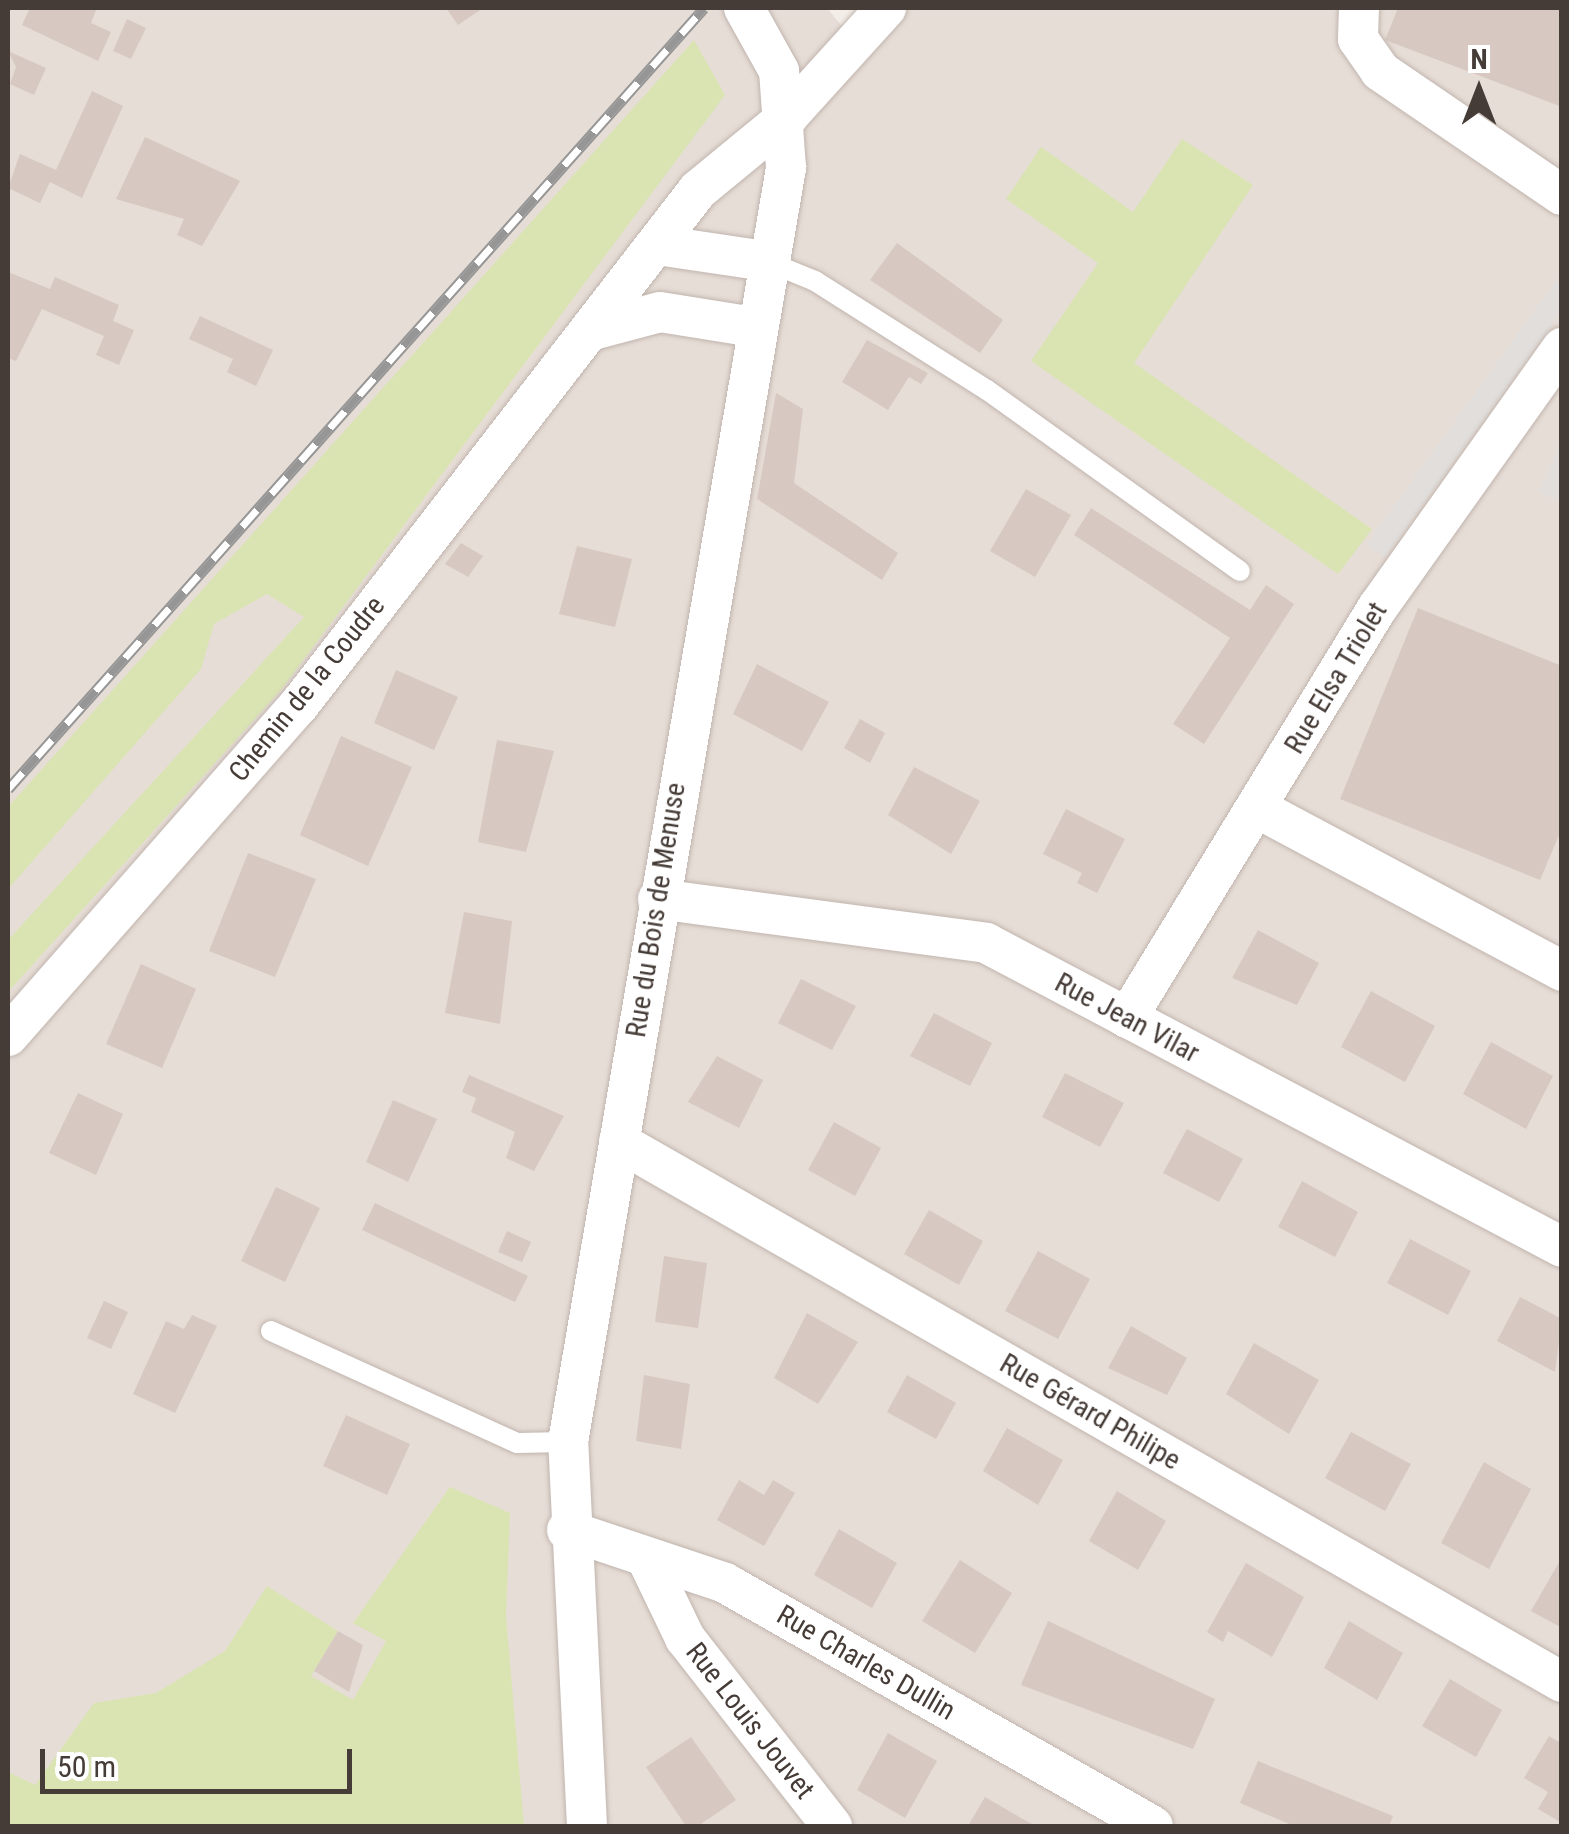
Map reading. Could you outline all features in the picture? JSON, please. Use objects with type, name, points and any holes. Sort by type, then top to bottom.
[{"type":"street","name":"Rue du Bois de Menuse","points":[[587,1826],[567,1530],[568,1442],[788,116],[779,71],[744,8]]},
{"type":"street","name":"Chemin de la Coudre","points":[[8,1036],[299,705],[698,190],[788,116],[886,8]]},
{"type":"street","points":[[1359,8],[1358,38],[1380,71],[1562,195]]},
{"type":"street","points":[[657,245],[766,261]]},
{"type":"street","points":[[593,330],[660,312],[754,327]]},
{"type":"street","name":"Rue Elsa Triolet","points":[[1127,1018],[1378,608],[1562,348]]},
{"type":"street","points":[[1258,808],[1562,972]]},
{"type":"street","name":"Rue Jean Vilar","points":[[658,899],[951,933],[1127,1018],[1562,1247]]},
{"type":"street","name":"Rue Gérard Philipe","points":[[619,1142],[1562,1682]]},
{"type":"street","name":"Rue Charles Dullin","points":[[567,1530],[725,1583],[1153,1826]]},
{"type":"street","name":"Rue Louis Jouvet","points":[[647,1558],[685,1638],[832,1826]]},
{"type":"lane","points":[[766,261],[814,281],[987,390],[1240,571]]},
{"type":"lane","points":[[271,1331],[517,1443],[568,1442]]},
{"type":"shaded area","points":[[8,8],[827,8],[855,42],[884,8],[1561,8],[1561,1826],[8,1826]]},
{"type":"shaded area","points":[[1558,278],[1561,312],[1385,557],[1366,545]]},
{"type":"shaded area","points":[[1561,440],[1561,502],[1539,492]]},
{"type":"green space","points":[[694,40],[725,95],[281,690],[8,992],[8,940],[304,617],[267,594],[214,624],[201,669],[8,889],[8,807]]},
{"type":"green space","points":[[1182,139],[1253,185],[1134,363],[1372,529],[1338,574],[1031,361],[1098,263],[1006,199],[1041,147],[1133,212]]},
{"type":"green space","points":[[450,1487],[510,1513],[506,1616],[524,1826],[8,1826],[8,1772],[35,1785],[94,1703],[156,1693],[225,1651],[267,1586],[338,1631],[311,1676],[353,1700],[386,1641],[353,1623]]},
{"type":"building","points":[[30,8],[96,10],[91,23],[111,32],[98,61],[22,25]]},
{"type":"building","points":[[446,8],[483,8],[458,25]]},
{"type":"building","points":[[1398,8],[1562,8],[1562,107],[1385,40]]},
{"type":"building","points":[[127,19],[146,28],[131,59],[113,51]]},
{"type":"building","points":[[8,51],[46,68],[34,95],[10,84],[16,67]]},
{"type":"building","points":[[92,91],[123,106],[82,198],[50,182],[40,203],[8,188],[20,154],[56,170]]},
{"type":"building","points":[[145,137],[240,181],[202,246],[177,235],[184,219],[116,199]]},
{"type":"building","points":[[897,243],[1003,320],[980,353],[870,280]]},
{"type":"building","points":[[8,272],[50,289],[55,277],[119,305],[113,321],[134,330],[119,365],[96,355],[104,336],[42,309],[16,361],[8,358]]},
{"type":"building","points":[[200,316],[273,350],[256,386],[227,372],[233,359],[189,339]]},
{"type":"building","points":[[867,340],[928,373],[921,384],[909,377],[888,410],[842,382]]},
{"type":"building","points":[[776,393],[803,409],[794,483],[898,553],[882,580],[757,499]]},
{"type":"building","points":[[1026,489],[1071,515],[1035,577],[990,551]]},
{"type":"building","points":[[1091,508],[1250,610],[1266,585],[1294,604],[1204,744],[1173,724],[1230,638],[1074,535]]},
{"type":"building","points":[[461,543],[483,556],[468,577],[445,564]]},
{"type":"building","points":[[577,546],[632,559],[615,627],[559,614]]},
{"type":"building","points":[[1418,608],[1562,666],[1562,828],[1540,880],[1340,799]]},
{"type":"building","points":[[757,664],[829,702],[802,751],[733,714]]},
{"type":"building","points":[[396,670],[458,697],[434,750],[374,723]]},
{"type":"building","points":[[860,719],[885,733],[870,763],[844,748]]},
{"type":"building","points":[[341,736],[412,767],[368,866],[300,835]]},
{"type":"building","points":[[497,740],[554,751],[526,852],[478,842]]},
{"type":"building","points":[[914,767],[980,801],[951,854],[888,815]]},
{"type":"building","points":[[1066,809],[1125,839],[1097,893],[1077,883],[1082,873],[1043,854]]},
{"type":"building","points":[[248,853],[316,879],[275,977],[209,951]]},
{"type":"building","points":[[464,912],[512,921],[500,1024],[445,1013]]},
{"type":"building","points":[[1258,930],[1319,963],[1297,1005],[1232,978]]},
{"type":"building","points":[[141,964],[196,989],[162,1068],[106,1044]]},
{"type":"building","points":[[801,979],[856,1006],[832,1050],[778,1023]]},
{"type":"building","points":[[1371,991],[1435,1026],[1405,1082],[1341,1047]]},
{"type":"building","points":[[934,1013],[992,1043],[970,1086],[910,1056]]},
{"type":"building","points":[[1491,1042],[1553,1076],[1526,1129],[1463,1094]]},
{"type":"building","points":[[717,1056],[763,1080],[739,1128],[688,1102]]},
{"type":"building","points":[[1065,1073],[1124,1103],[1100,1147],[1042,1117]]},
{"type":"building","points":[[469,1075],[564,1116],[534,1171],[506,1158],[515,1132],[471,1112],[476,1098],[462,1092]]},
{"type":"building","points":[[78,1093],[123,1114],[96,1175],[49,1153]]},
{"type":"building","points":[[393,1100],[437,1119],[408,1182],[366,1162]]},
{"type":"building","points":[[834,1122],[881,1148],[855,1196],[808,1170]]},
{"type":"building","points":[[1187,1129],[1243,1159],[1219,1202],[1163,1173]]},
{"type":"building","points":[[1302,1181],[1358,1212],[1335,1257],[1278,1227]]},
{"type":"building","points":[[276,1187],[320,1208],[285,1282],[241,1261]]},
{"type":"building","points":[[375,1203],[528,1276],[515,1302],[362,1230]]},
{"type":"building","points":[[929,1210],[983,1241],[959,1285],[904,1254]]},
{"type":"building","points":[[507,1231],[531,1242],[522,1262],[498,1252]]},
{"type":"building","points":[[1410,1239],[1471,1271],[1448,1315],[1387,1283]]},
{"type":"building","points":[[1038,1251],[1090,1279],[1058,1339],[1005,1311]]},
{"type":"building","points":[[664,1256],[707,1263],[698,1328],[655,1322]]},
{"type":"building","points":[[1520,1297],[1562,1319],[1555,1372],[1497,1341]]},
{"type":"building","points":[[104,1301],[128,1312],[111,1349],[87,1338]]},
{"type":"building","points":[[807,1313],[858,1342],[818,1404],[774,1378]]},
{"type":"building","points":[[192,1315],[217,1326],[175,1413],[133,1394],[166,1321],[184,1329]]},
{"type":"building","points":[[1131,1326],[1187,1358],[1167,1395],[1108,1368]]},
{"type":"building","points":[[1254,1343],[1319,1380],[1289,1434],[1226,1394]]},
{"type":"building","points":[[644,1375],[690,1384],[681,1449],[636,1441]]},
{"type":"building","points":[[907,1375],[956,1403],[936,1439],[887,1412]]},
{"type":"building","points":[[346,1415],[410,1444],[387,1495],[323,1466]]},
{"type":"building","points":[[1007,1428],[1063,1460],[1038,1505],[983,1471]]},
{"type":"building","points":[[1351,1432],[1411,1464],[1385,1511],[1325,1478]]},
{"type":"building","points":[[1484,1462],[1531,1489],[1489,1569],[1441,1543]]},
{"type":"building","points":[[739,1480],[764,1495],[773,1480],[795,1493],[764,1546],[717,1520]]},
{"type":"building","points":[[1117,1491],[1166,1521],[1138,1570],[1089,1541]]},
{"type":"building","points":[[839,1529],[897,1563],[872,1608],[814,1575]]},
{"type":"building","points":[[1562,1557],[1562,1628],[1531,1611]]},
{"type":"building","points":[[960,1560],[1012,1593],[975,1653],[922,1621]]},
{"type":"building","points":[[1246,1563],[1304,1597],[1272,1657],[1228,1631],[1223,1642],[1207,1632]]},
{"type":"building","points":[[1048,1621],[1215,1699],[1193,1749],[1021,1685]]},
{"type":"building","points":[[1349,1621],[1403,1653],[1377,1700],[1324,1668]]},
{"type":"building","points":[[338,1631],[363,1645],[349,1692],[314,1671]]},
{"type":"building","points":[[1450,1679],[1502,1710],[1476,1757],[1422,1726]]},
{"type":"building","points":[[888,1733],[937,1761],[905,1818],[857,1790]]},
{"type":"building","points":[[1549,1736],[1562,1744],[1562,1823],[1538,1809],[1548,1792],[1524,1778]]},
{"type":"building","points":[[691,1737],[736,1800],[698,1826],[686,1826],[646,1767]]},
{"type":"building","points":[[1258,1761],[1393,1816],[1389,1826],[1294,1826],[1240,1803]]},
{"type":"building","points":[[985,1797],[1021,1818],[1036,1826],[968,1826]]},
{"type":"railway","points":[[8,789],[704,8]]}]
